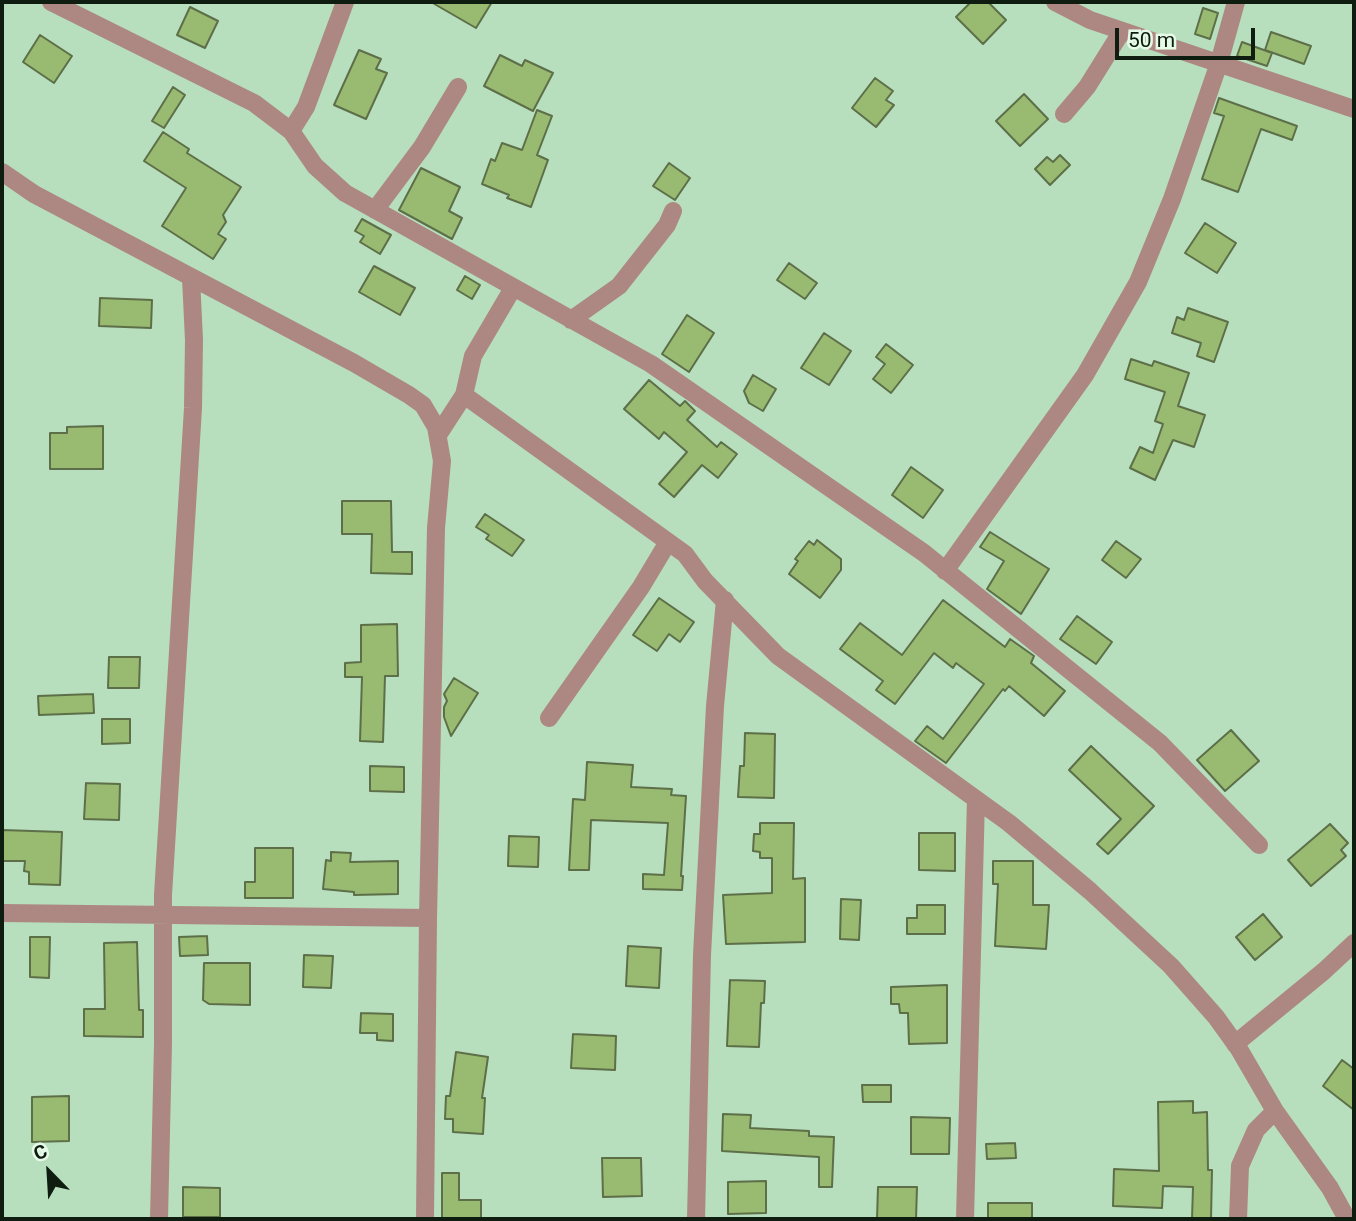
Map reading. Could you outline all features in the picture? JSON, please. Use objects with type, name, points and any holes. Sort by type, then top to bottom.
[{"type":"street","points":[[51,2],[254,103],[291,131],[315,166],[345,193],[652,364],[924,553],[1160,743],[1259,845]]},
{"type":"street","points":[[291,131],[306,107],[345,2]]},
{"type":"street","points":[[1055,2],[1090,20],[1354,109]]},
{"type":"street","points":[[945,571],[1085,375],[1138,282],[1172,199],[1219,63],[1236,2]]},
{"type":"street","points":[[1064,114],[1087,87],[1122,31]]},
{"type":"street","points":[[375,210],[422,148],[458,87]]},
{"type":"street","points":[[2,172],[34,194],[354,363],[424,405],[432,416],[439,435],[442,461],[436,528],[425,1219]]},
{"type":"street","points":[[571,320],[620,286],[667,225],[673,211]]},
{"type":"street","points":[[159,1219],[163,916],[193,408],[191,278]]},
{"type":"street","points":[[439,435],[464,395],[473,356],[513,288]]},
{"type":"street","points":[[464,395],[685,554],[705,581],[778,656],[1009,823],[1090,891],[1171,966],[1216,1017],[1235,1044],[1275,1111],[1330,1188],[1348,1219]]},
{"type":"street","points":[[550,718],[641,587],[668,542]]},
{"type":"street","points":[[696,1219],[702,955],[715,706],[725,600]]},
{"type":"street","points":[[964,1219],[976,799]]},
{"type":"street","points":[[2,913],[428,918]]},
{"type":"street","points":[[1235,1044],[1354,943]]},
{"type":"street","points":[[1238,1219],[1240,1166],[1256,1130],[1275,1111]]},
{"type":"building","points":[[431,2],[492,2],[476,28]]},
{"type":"building","points":[[971,2],[988,2],[1006,20],[983,44],[956,17]]},
{"type":"building","points":[[190,7],[218,21],[205,48],[177,35]]},
{"type":"building","points":[[1203,8],[1218,13],[1210,39],[1195,34]]},
{"type":"building","points":[[1271,32],[1311,46],[1304,64],[1265,50]]},
{"type":"building","points":[[40,35],[72,56],[54,83],[23,62]]},
{"type":"building","points":[[1242,42],[1272,53],[1267,66],[1237,56]]},
{"type":"building","points":[[359,50],[381,59],[376,69],[387,73],[366,119],[334,105]]},
{"type":"building","points":[[500,55],[522,66],[525,60],[553,73],[533,111],[484,86]]},
{"type":"building","points":[[875,78],[893,91],[886,100],[894,105],[876,127],[852,108]]},
{"type":"building","points":[[173,87],[185,95],[164,128],[152,121]]},
{"type":"building","points":[[1024,94],[1048,119],[1020,146],[996,121]]},
{"type":"building","points":[[1219,98],[1297,126],[1292,140],[1261,129],[1238,192],[1202,179],[1224,116],[1214,113]]},
{"type":"building","points":[[537,110],[552,116],[537,155],[548,160],[531,207],[482,184],[491,159],[495,161],[502,143],[522,150]]},
{"type":"building","points":[[163,132],[189,149],[187,153],[241,187],[223,215],[226,222],[218,234],[226,239],[213,259],[162,226],[186,188],[144,161]]},
{"type":"building","points":[[1060,155],[1070,165],[1050,185],[1035,169],[1047,157],[1053,162]]},
{"type":"building","points":[[669,163],[690,178],[675,200],[653,186]]},
{"type":"building","points":[[421,168],[460,187],[449,211],[462,218],[452,239],[399,210]]},
{"type":"building","points":[[362,219],[391,235],[380,254],[360,242],[364,236],[355,231]]},
{"type":"building","points":[[1205,223],[1236,243],[1217,273],[1185,253]]},
{"type":"building","points":[[789,263],[817,283],[805,299],[777,280]]},
{"type":"building","points":[[374,266],[415,288],[400,315],[359,292]]},
{"type":"building","points":[[465,276],[480,285],[472,299],[457,290]]},
{"type":"building","points":[[100,298],[152,300],[151,328],[99,326]]},
{"type":"building","points":[[1188,308],[1228,322],[1214,362],[1197,356],[1201,343],[1172,333],[1177,317],[1184,320]]},
{"type":"building","points":[[687,315],[714,333],[689,372],[662,354]]},
{"type":"building","points":[[824,333],[851,351],[829,385],[801,368]]},
{"type":"building","points":[[886,344],[913,365],[891,393],[873,379],[885,364],[876,357]]},
{"type":"building","points":[[1131,359],[1152,366],[1154,361],[1189,373],[1178,406],[1205,415],[1194,447],[1173,440],[1155,480],[1130,468],[1140,447],[1153,453],[1163,424],[1155,421],[1165,392],[1125,379]]},
{"type":"building","points":[[753,375],[776,389],[763,411],[749,403],[744,391]]},
{"type":"building","points":[[649,380],[680,406],[685,401],[695,411],[687,420],[717,447],[721,442],[737,454],[718,478],[702,465],[674,497],[659,484],[687,452],[664,432],[659,439],[624,409]]},
{"type":"building","points":[[103,426],[103,469],[50,469],[50,433],[67,433],[67,427]]},
{"type":"building","points":[[911,467],[943,490],[923,518],[892,495]]},
{"type":"building","points":[[342,501],[391,501],[392,552],[412,552],[412,574],[371,573],[372,534],[342,534]]},
{"type":"building","points":[[485,514],[524,540],[512,556],[486,539],[489,535],[476,527]]},
{"type":"building","points":[[990,532],[1049,569],[1021,614],[987,589],[1004,561],[980,547]]},
{"type":"building","points":[[817,540],[841,559],[841,570],[820,598],[789,574],[798,561],[795,559],[809,541],[814,545]]},
{"type":"building","points":[[1116,541],[1141,559],[1126,578],[1102,560]]},
{"type":"building","points":[[659,598],[694,622],[680,642],[669,634],[657,651],[633,635]]},
{"type":"building","points":[[943,600],[1005,647],[1010,639],[1034,656],[1031,663],[1065,691],[1044,716],[1009,686],[1005,691],[1003,689],[946,763],[915,741],[927,726],[943,739],[984,684],[956,663],[953,668],[934,653],[895,704],[876,690],[883,681],[840,649],[860,623],[902,655]]},
{"type":"building","points":[[1077,616],[1112,642],[1096,664],[1060,639]]},
{"type":"building","points":[[397,624],[398,676],[385,676],[383,742],[360,741],[362,677],[345,677],[345,663],[361,662],[361,625]]},
{"type":"building","points":[[109,657],[140,657],[139,688],[108,688]]},
{"type":"building","points":[[454,678],[478,693],[451,736],[444,717],[447,701],[444,694]]},
{"type":"building","points":[[93,694],[94,713],[39,715],[38,696]]},
{"type":"building","points":[[102,719],[130,719],[130,743],[102,744]]},
{"type":"building","points":[[1231,730],[1259,761],[1225,791],[1197,760]]},
{"type":"building","points":[[745,733],[775,734],[774,798],[738,797],[740,766],[744,766]]},
{"type":"building","points":[[1091,746],[1154,806],[1108,854],[1097,844],[1121,819],[1069,770]]},
{"type":"building","points":[[587,762],[633,765],[631,787],[672,789],[671,795],[686,796],[682,890],[643,889],[643,874],[664,875],[668,823],[591,820],[589,870],[569,870],[573,799],[585,800]]},
{"type":"building","points":[[370,766],[404,767],[404,792],[370,791]]},
{"type":"building","points":[[86,783],[120,784],[119,820],[84,819]]},
{"type":"building","points":[[760,823],[794,823],[793,879],[805,878],[805,942],[726,944],[723,895],[772,893],[772,858],[760,858],[760,852],[753,851],[754,834],[760,834]]},
{"type":"building","points":[[1330,824],[1348,843],[1341,850],[1346,856],[1311,886],[1288,860]]},
{"type":"building","points":[[2,830],[62,832],[60,885],[29,884],[29,872],[24,871],[25,861],[2,861]]},
{"type":"building","points":[[919,833],[955,833],[955,871],[919,870]]},
{"type":"building","points":[[509,836],[539,837],[538,867],[508,866]]},
{"type":"building","points":[[255,848],[293,848],[293,898],[245,898],[245,882],[255,882]]},
{"type":"building","points":[[331,852],[351,853],[350,862],[398,861],[398,894],[354,895],[354,892],[323,889],[326,860],[331,861]]},
{"type":"building","points":[[993,861],[1033,861],[1033,905],[1049,905],[1046,949],[995,946],[998,884],[993,884]]},
{"type":"building","points":[[841,899],[861,900],[859,940],[840,939]]},
{"type":"building","points":[[917,905],[945,905],[945,934],[907,934],[907,918],[917,918]]},
{"type":"building","points":[[1263,914],[1282,937],[1255,960],[1236,937]]},
{"type":"building","points":[[207,936],[208,955],[180,956],[179,937]]},
{"type":"building","points":[[30,937],[50,937],[49,978],[30,977]]},
{"type":"building","points":[[137,942],[139,1010],[143,1010],[143,1037],[84,1036],[84,1009],[105,1009],[104,943]]},
{"type":"building","points":[[628,946],[661,948],[659,988],[626,986]]},
{"type":"building","points":[[304,955],[333,956],[331,988],[303,987]]},
{"type":"building","points":[[204,963],[250,963],[250,1005],[209,1004],[203,1000]]},
{"type":"building","points":[[730,980],[765,981],[759,1047],[727,1046]]},
{"type":"building","points":[[947,985],[947,1043],[909,1044],[908,1013],[900,1013],[899,1004],[891,1004],[891,987]]},
{"type":"building","points":[[361,1013],[393,1014],[393,1041],[377,1040],[377,1033],[360,1033]]},
{"type":"building","points":[[573,1034],[616,1036],[615,1070],[571,1068]]},
{"type":"building","points":[[456,1052],[488,1057],[482,1098],[485,1098],[483,1134],[453,1132],[453,1119],[445,1119],[446,1096],[450,1096]]},
{"type":"building","points":[[1342,1060],[1354,1069],[1354,1110],[1323,1086]]},
{"type":"building","points":[[862,1085],[891,1085],[891,1102],[863,1102]]},
{"type":"building","points":[[69,1096],[69,1141],[32,1142],[32,1097]]},
{"type":"building","points":[[1193,1101],[1193,1113],[1207,1112],[1208,1170],[1212,1170],[1211,1219],[1192,1219],[1193,1187],[1163,1186],[1162,1208],[1113,1206],[1114,1169],[1159,1171],[1158,1102]]},
{"type":"building","points":[[723,1114],[751,1115],[750,1128],[809,1131],[809,1136],[834,1137],[832,1187],[819,1187],[819,1157],[722,1151]]},
{"type":"building","points":[[911,1117],[950,1118],[949,1154],[911,1154]]},
{"type":"building","points":[[1015,1143],[1016,1158],[987,1159],[986,1144]]},
{"type":"building","points":[[602,1158],[641,1158],[642,1196],[603,1197]]},
{"type":"building","points":[[442,1173],[459,1173],[459,1200],[481,1200],[481,1219],[442,1219]]},
{"type":"building","points":[[766,1181],[766,1213],[728,1214],[728,1182]]},
{"type":"building","points":[[183,1187],[220,1188],[220,1217],[183,1217]]},
{"type":"building","points":[[878,1187],[917,1187],[916,1219],[877,1219]]},
{"type":"building","points":[[988,1203],[1032,1203],[1032,1219],[988,1219]]}]
